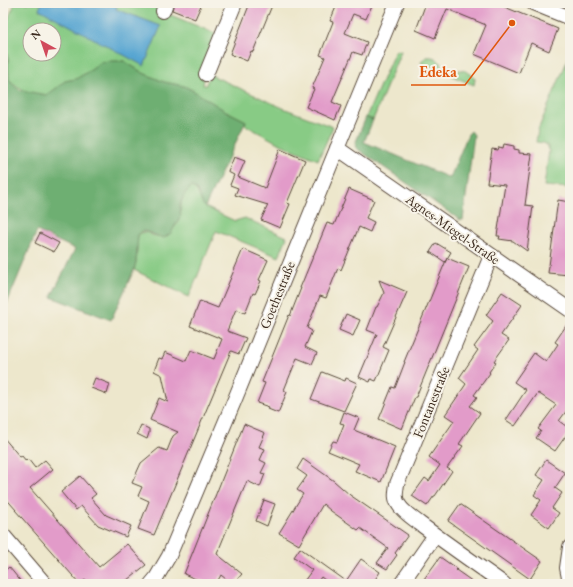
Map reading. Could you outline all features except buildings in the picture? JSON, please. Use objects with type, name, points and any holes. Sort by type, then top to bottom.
[{"type":"street","points":[[206,74],[235,3]]},
{"type":"street","name":"Goethestraße","points":[[151,584],[169,556],[397,3]]},
{"type":"street","points":[[533,3],[565,16],[570,16]]},
{"type":"street","name":"Agnes-Miegel-Straße","points":[[337,148],[570,310]]},
{"type":"street","name":"Fontanestraße","points":[[491,256],[400,477],[395,493],[399,506],[435,535],[504,584]]},
{"type":"street","points":[[3,535],[45,584]]},
{"type":"street","points":[[401,584],[435,535]]},
{"type":"street","points":[[570,547],[567,568],[570,583]]},
{"type":"green space","points":[[15,3],[42,3],[39,10],[116,8],[118,3],[160,3],[157,14],[166,18],[168,14],[217,34],[199,76],[204,78],[203,85],[206,85],[211,75],[283,108],[333,127],[318,160],[278,143],[245,125],[246,121],[224,110],[192,90],[184,86],[164,82],[143,73],[124,61],[101,62],[76,79],[65,81],[47,95],[26,91],[18,87],[9,79],[8,59],[3,43],[3,31]]},
{"type":"green space","points":[[3,43],[8,59],[9,79],[20,90],[47,95],[65,81],[76,79],[101,62],[124,61],[143,73],[164,82],[184,86],[224,110],[246,121],[205,207],[197,191],[192,187],[186,192],[182,200],[180,208],[181,215],[171,233],[164,238],[144,231],[138,235],[134,270],[111,320],[51,297],[75,249],[37,231],[3,313]]},
{"type":"green space","points":[[395,51],[401,51],[373,120],[366,117]]},
{"type":"green space","points":[[570,54],[570,188],[544,186],[549,151],[548,146],[544,143],[536,142],[538,130]]},
{"type":"green space","points":[[427,57],[436,58],[439,61],[442,65],[441,71],[421,63],[422,60]]},
{"type":"green space","points":[[458,70],[466,71],[472,75],[475,79],[474,85],[452,76]]},
{"type":"green space","points":[[366,117],[373,120],[364,142],[450,178],[468,134],[471,131],[474,135],[463,220],[460,220],[356,148],[355,144]]},
{"type":"green space","points":[[192,187],[197,191],[205,207],[235,221],[245,218],[287,237],[279,257],[216,231],[189,297],[134,270],[138,235],[144,232],[154,236],[170,233],[178,221],[183,197]]},
{"type":"water","points":[[42,3],[118,3],[116,9],[161,26],[144,66],[39,9]]},
{"type":"place","name":"Edeka","points":[[512,23]]}]
